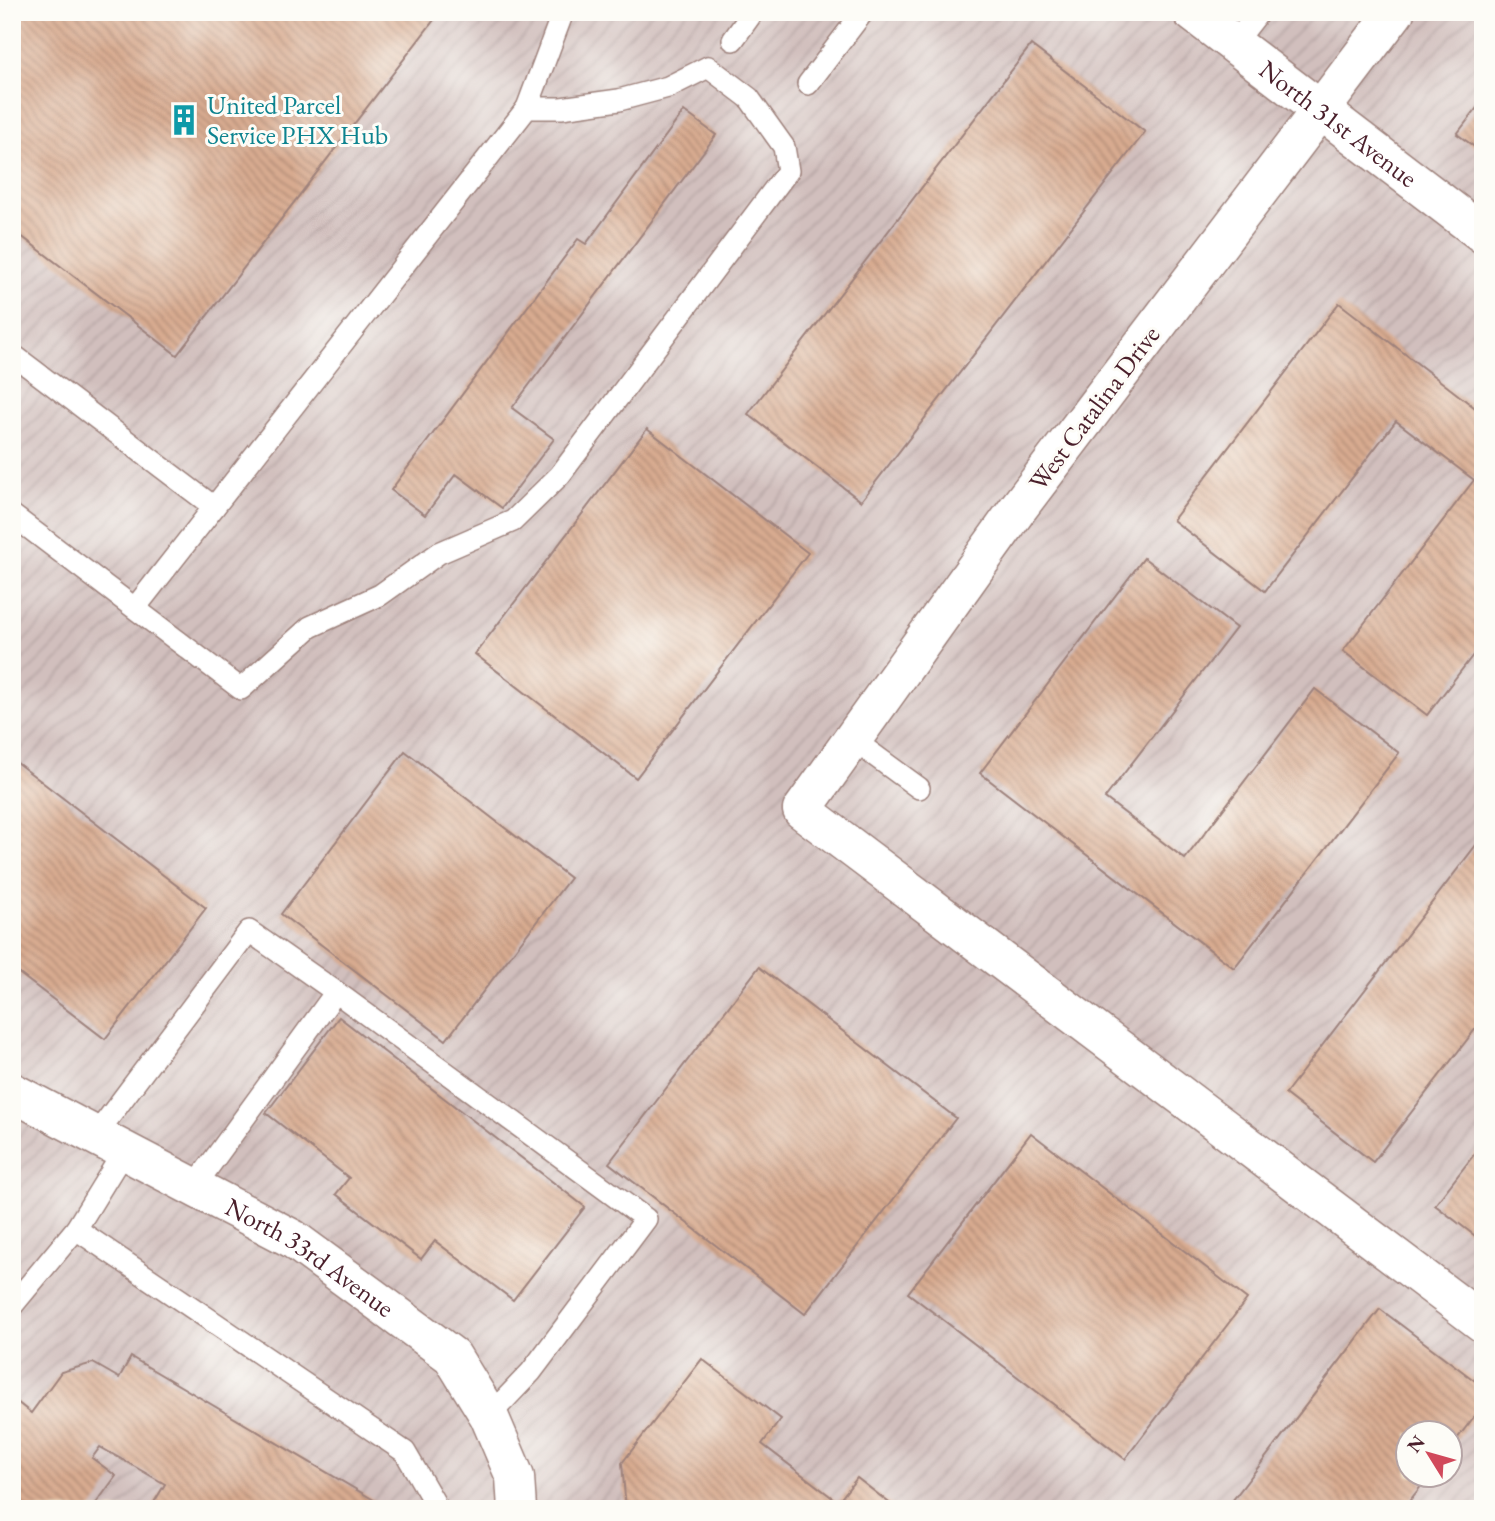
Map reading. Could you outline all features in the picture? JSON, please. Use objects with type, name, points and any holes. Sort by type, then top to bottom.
[{"type":"street","name":"North 31st Avenue","points":[[1192,12],[1483,234]]},
{"type":"street","name":"West Catalina Drive","points":[[1395,12],[1026,498],[802,810],[1483,1323]]},
{"type":"street","name":"North 33rd Avenue","points":[[12,1092],[293,1239],[453,1356],[489,1416],[515,1477],[517,1509]]},
{"type":"lane","points":[[135,608],[527,108],[564,12]]},
{"type":"lane","points":[[733,40],[753,12]]},
{"type":"lane","points":[[808,84],[863,12]]},
{"type":"lane","points":[[1234,44],[1259,12]]},
{"type":"lane","points":[[12,515],[241,689],[310,627],[380,595],[439,553],[513,521],[560,475],[788,171],[784,148],[749,98],[708,67],[668,87],[619,100],[561,108],[527,108]]},
{"type":"lane","points":[[12,354],[214,507]]},
{"type":"lane","points":[[852,739],[919,788]]},
{"type":"lane","points":[[12,1306],[76,1229],[110,1143],[249,931],[646,1220],[531,1372],[489,1416]]},
{"type":"lane","points":[[194,1187],[336,992]]},
{"type":"lane","points":[[76,1229],[405,1452],[438,1509]]},
{"type":"shaded area","points":[[12,12],[1483,12],[1483,1509],[12,1509]]},
{"type":"building","name":"United Parcel Service PHX Hub","points":[[12,12],[440,12],[177,355],[12,229]]},
{"type":"building","points":[[1031,45],[1145,132],[861,501],[748,414]]},
{"type":"building","points":[[1483,100],[1483,153],[1457,134]]},
{"type":"building","points":[[684,111],[716,135],[512,408],[554,439],[502,508],[456,474],[425,515],[391,490],[578,239],[586,244]]},
{"type":"building","points":[[1339,303],[1483,414],[1483,642],[1427,715],[1343,651],[1474,480],[1396,421],[1265,591],[1173,520]]},
{"type":"building","points":[[647,429],[808,553],[636,778],[475,654]]},
{"type":"building","points":[[1144,558],[1236,628],[1105,798],[1185,859],[1315,689],[1399,753],[1234,968],[980,773]]},
{"type":"building","points":[[405,751],[570,878],[446,1040],[281,914]]},
{"type":"building","points":[[12,759],[206,908],[105,1039],[12,968]]},
{"type":"building","points":[[1483,836],[1483,1019],[1373,1162],[1285,1094]]},
{"type":"building","points":[[759,967],[956,1118],[805,1314],[609,1163]]},
{"type":"building","points":[[339,1017],[585,1207],[513,1300],[435,1241],[421,1259],[336,1194],[349,1178],[266,1113]]},
{"type":"building","points":[[1031,1133],[1247,1299],[1125,1459],[908,1293]]},
{"type":"building","points":[[1483,1143],[1483,1242],[1435,1205]]},
{"type":"building","points":[[1380,1309],[1483,1387],[1483,1405],[1464,1430],[1464,1420],[1394,1420],[1394,1490],[1418,1490],[1403,1509],[1226,1509]]},
{"type":"building","points":[[131,1357],[389,1509],[150,1509],[165,1484],[100,1447],[92,1458],[116,1476],[92,1509],[12,1509],[12,1409],[17,1402],[31,1413],[61,1372],[93,1363],[119,1378]]},
{"type":"building","points":[[702,1359],[781,1419],[762,1444],[838,1502],[857,1478],[897,1509],[626,1509],[622,1463]]},
{"type":"place","name":"United Parcel Service PHX Hub","points":[[184,120]]}]
